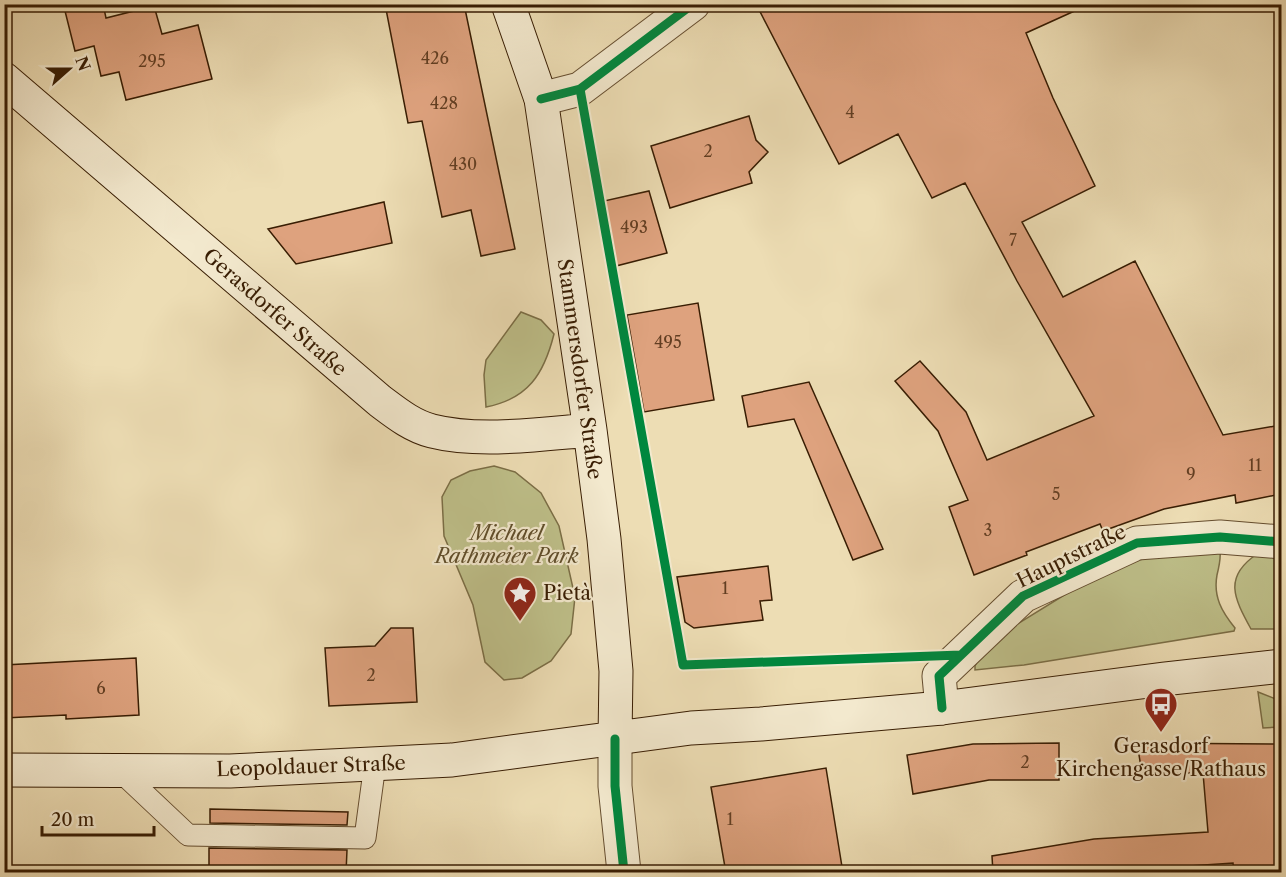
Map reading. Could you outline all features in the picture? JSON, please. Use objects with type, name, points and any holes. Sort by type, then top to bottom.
[{"type":"main road","name":"Stammersdorfer Straße","points":[[508,4],[541,99],[590,430],[604,539],[615,660],[615,786],[624,873]]},
{"type":"main road","points":[[541,99],[580,89],[693,4]]},
{"type":"main road","name":"Gerasdorfer Straße","points":[[4,79],[371,394],[405,420],[430,431],[463,436],[590,430]]},
{"type":"main road","name":"Hauptstraße","points":[[942,708],[939,676],[1023,596],[1137,543],[1220,537],[1281,542]]},
{"type":"main road","points":[[615,739],[691,728],[942,708],[1281,666]]},
{"type":"main road","name":"Leopoldauer Straße","points":[[4,770],[230,771],[375,764],[452,760],[615,739]]},
{"type":"lane","points":[[119,770],[188,835],[365,838],[375,764]]},
{"type":"green space","points":[[521,312],[541,320],[554,334],[550,348],[539,373],[523,391],[513,398],[486,407],[484,375],[486,360]]},
{"type":"green space","name":"Michael Rathmeier Park","points":[[494,466],[515,472],[541,493],[559,526],[575,597],[571,634],[551,661],[522,678],[504,680],[485,662],[473,605],[444,536],[442,497],[451,480],[470,471]]},
{"type":"green space","points":[[1220,551],[1216,590],[1226,616],[1235,628],[1234,631],[1024,665],[975,670],[982,652],[998,636],[1087,581],[1117,567],[1146,558]]},
{"type":"green space","points":[[1257,554],[1276,558],[1280,579],[1281,629],[1251,629],[1236,598],[1235,588],[1239,571]]},
{"type":"green space","points":[[1258,692],[1281,701],[1281,727],[1263,728]]},
{"type":"building","points":[[92,4],[103,4],[106,18],[154,6],[162,34],[198,25],[212,79],[126,100],[119,72],[101,76],[94,46],[75,51],[65,11]]},
{"type":"building","points":[[385,4],[464,4],[515,249],[481,256],[471,210],[442,217],[422,121],[408,123]]},
{"type":"building","points":[[756,4],[1090,4],[1026,33],[1053,98],[1095,186],[1022,222],[1063,297],[1135,261],[1223,435],[1281,425],[1281,494],[1236,503],[1235,495],[1164,509],[1103,531],[1100,524],[1026,552],[1027,555],[974,575],[949,507],[968,500],[938,431],[895,381],[920,361],[966,412],[987,460],[1094,416],[1017,281],[965,183],[932,198],[898,134],[839,164]]},
{"type":"building","points":[[749,116],[756,140],[768,152],[749,172],[752,183],[670,208],[651,146]]},
{"type":"building","points":[[649,191],[667,253],[616,266],[604,201]]},
{"type":"building","points":[[384,202],[392,243],[296,264],[268,229]]},
{"type":"building","points":[[698,303],[714,400],[644,412],[627,315]]},
{"type":"building","points":[[809,382],[883,549],[853,560],[794,419],[748,427],[742,396]]},
{"type":"building","points":[[768,566],[772,600],[760,601],[763,620],[694,628],[685,622],[677,577]]},
{"type":"building","points":[[391,628],[413,628],[417,702],[329,706],[325,648],[375,646]]},
{"type":"building","points":[[136,658],[139,715],[66,719],[66,715],[4,718],[4,665]]},
{"type":"building","points":[[1059,743],[1059,780],[989,780],[913,794],[907,755],[973,744]]},
{"type":"building","points":[[1137,743],[1281,744],[1281,873],[1234,873],[1233,863],[1085,873],[993,873],[992,856],[1094,839],[1208,832],[1203,773],[1142,773]]},
{"type":"building","points":[[826,768],[843,873],[726,873],[711,787]]},
{"type":"building","points":[[210,809],[348,812],[347,825],[210,823]]},
{"type":"building","points":[[209,848],[347,850],[346,873],[209,873]]},
{"type":"cycle path","points":[[541,99],[580,89],[693,4]]},
{"type":"cycle path","points":[[580,89],[683,665],[961,655]]},
{"type":"cycle path","points":[[942,708],[939,676],[1023,596],[1137,543],[1220,537],[1282,542]]},
{"type":"cycle path","points":[[615,739],[615,786],[624,872]]},
{"type":"place","name":"Pietà","points":[[520,622]]},
{"type":"place","name":"Gerasdorf Kirchengasse/Rathaus","points":[[1161,733]]}]
